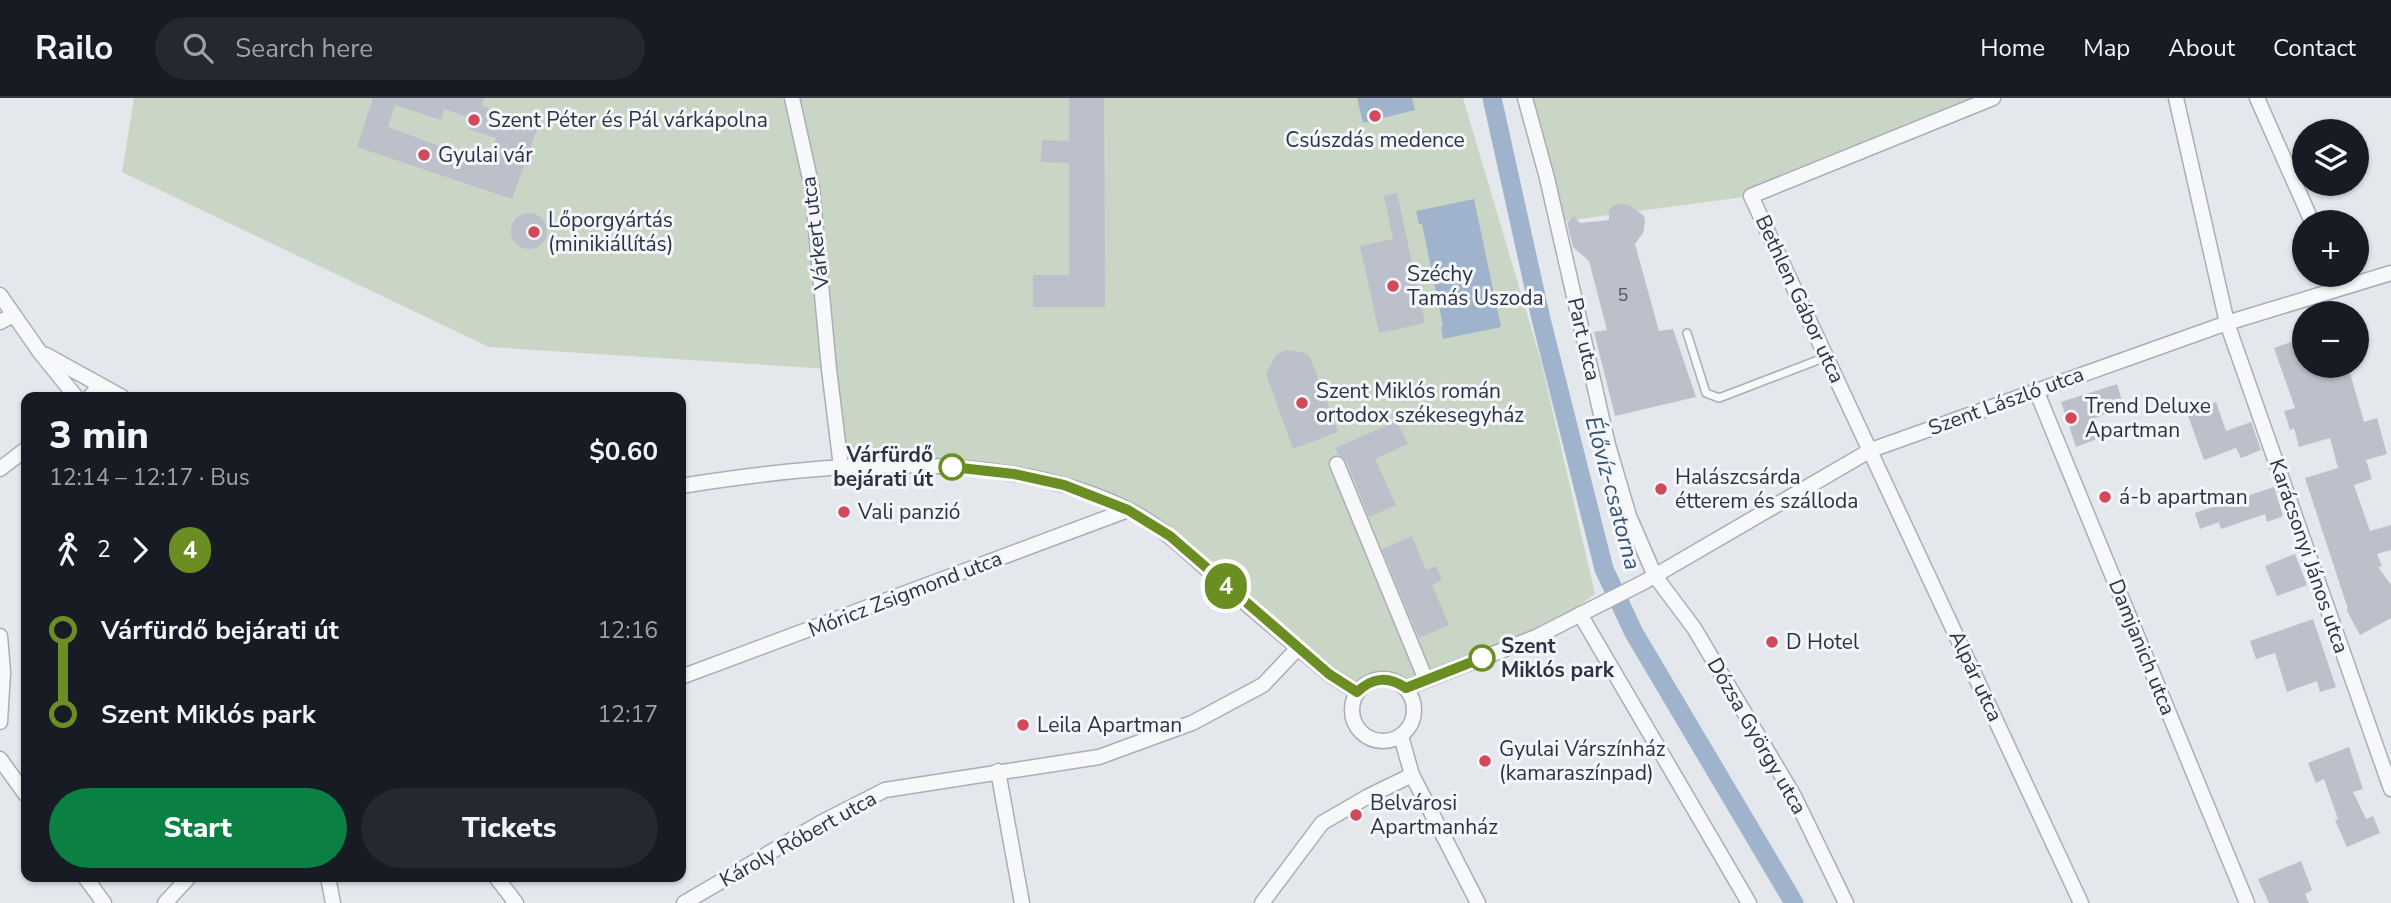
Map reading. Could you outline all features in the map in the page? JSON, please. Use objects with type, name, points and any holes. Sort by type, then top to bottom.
[{"type":"street","name":"Várkert utca","points":[[792,98],[812,188],[841,467]]},
{"type":"street","name":"Part utca","points":[[1525,98],[1563,234],[1608,445],[1649,579]]},
{"type":"street","name":"Bethlen Gábor utca","points":[[1871,450],[1751,196],[1993,98]]},
{"type":"street","points":[[2176,98],[2227,323]]},
{"type":"street","points":[[2257,98],[2307,210]]},
{"type":"street","name":"Szent László utca","points":[[2369,276],[2391,273]]},
{"type":"street","name":"Szent László utca","points":[[1583,613],[1649,579],[1871,450],[2322,287]]},
{"type":"street","points":[[0,295],[7,318],[39,351],[72,392]]},
{"type":"street","name":"Karácsonyi János utca","points":[[2227,323],[2391,789]]},
{"type":"street","points":[[39,351],[94,392]]},
{"type":"street","name":"Damjanich utca","points":[[2036,390],[2247,903]]},
{"type":"street","name":"Alpár utca","points":[[1871,450],[2081,903]]},
{"type":"street","points":[[0,469],[21,453]]},
{"type":"street","points":[[1337,464],[1426,680]]},
{"type":"street","points":[[686,485],[841,467],[952,467],[1014,474],[1064,485],[1128,510],[1170,536],[1297,648],[1357,692]]},
{"type":"street","name":"Móricz Zsigmond utca","points":[[686,675],[1128,510]]},
{"type":"street","name":"Dózsa György utca","points":[[1649,579],[1694,628],[1794,796],[1846,903]]},
{"type":"street","points":[[1406,688],[1536,636],[1583,613],[1749,903]]},
{"type":"street","points":[[0,636],[3,673],[0,722]]},
{"type":"street","name":"Károly Róbert utca","points":[[684,903],[822,822],[885,790],[1100,757],[1192,723],[1263,685],[1297,648]]},
{"type":"street","points":[[1375,679],[1386,679],[1396,681],[1406,688],[1415,707],[1409,728],[1401,736],[1380,741],[1370,739],[1361,732],[1354,723],[1352,712],[1357,692],[1365,684],[1375,679]]},
{"type":"street","points":[[1401,736],[1412,775],[1478,903]]},
{"type":"street","points":[[0,759],[21,789]]},
{"type":"street","points":[[999,771],[1022,903]]},
{"type":"street","points":[[1262,903],[1322,823],[1412,775]]},
{"type":"street","points":[[89,882],[104,903]]},
{"type":"street","points":[[165,903],[184,882]]},
{"type":"street","points":[[329,882],[333,903]]},
{"type":"street","points":[[500,882],[516,903]]},
{"type":"lane","points":[[1687,333],[1706,393],[1719,398],[1827,356]]},
{"type":"green space","name":"Szent Miklós park","points":[[134,98],[1463,98],[1541,361],[1595,594],[1536,637],[1406,688],[1397,681],[1375,679],[1357,692],[1128,510],[1014,474],[841,467],[829,369],[489,347],[122,172]]},
{"type":"green space","points":[[1525,98],[1993,98],[1751,196],[1557,222]]},
{"type":"water","name":"Csúszdás medence","points":[[1357,98],[1412,98],[1415,110],[1363,123]]},
{"type":"water","points":[[1474,199],[1501,327],[1443,339],[1443,326],[1422,224],[1419,224],[1416,211]]},
{"type":"building","name":"Gyulai vár","points":[[373,98],[484,98],[482,106],[539,124],[512,199],[357,147]],"holes":[[[395,105],[441,120],[444,109],[473,119],[469,129],[496,138],[488,164],[388,127]]]},
{"type":"building","points":[[1069,98],[1104,98],[1105,307],[1033,307],[1033,275],[1069,275],[1069,163],[1041,162],[1042,140],[1069,141]]},
{"type":"building","name":"Széchy Tamás Uszoda","points":[[1397,193],[1425,323],[1379,333],[1360,246],[1393,239],[1384,196]]},
{"type":"building","points":[[1624,204],[1644,216],[1643,233],[1635,244],[1659,331],[1673,329],[1696,397],[1615,416],[1594,332],[1607,330],[1589,261],[1573,247],[1567,223],[1574,216],[1580,223],[1609,220],[1609,210],[1615,205]]},
{"type":"building","points":[[529,213],[542,218],[547,231],[542,244],[529,249],[516,244],[511,231],[516,218]]},
{"type":"building","points":[[2292,342],[2292,378],[2351,378],[2364,422],[2377,418],[2387,454],[2366,460],[2372,479],[2354,485],[2370,531],[2391,525],[2391,550],[2377,554],[2382,566],[2378,567],[2391,585],[2391,618],[2360,635],[2346,609],[2305,478],[2338,468],[2330,438],[2299,447],[2294,428],[2290,430],[2284,411],[2295,408],[2274,348]]},
{"type":"building","name":"Szent Miklós román ortodox székesegyház","points":[[1286,350],[1302,352],[1310,357],[1338,432],[1293,449],[1266,374],[1276,355]]},
{"type":"building","points":[[2117,384],[2124,407],[2095,418],[2102,437],[2076,447],[2061,402]]},
{"type":"building","points":[[2216,402],[2226,431],[2251,422],[2261,450],[2241,458],[2236,448],[2204,460],[2187,413]]},
{"type":"building","points":[[1397,421],[1408,444],[1375,459],[1396,505],[1369,517],[1346,460],[1335,448]]},
{"type":"building","points":[[2274,487],[2283,516],[2267,522],[2265,514],[2221,529],[2219,522],[2200,529],[2195,513]]},
{"type":"building","points":[[1412,536],[1426,570],[1436,566],[1442,580],[1432,585],[1449,625],[1419,638],[1382,549]]},
{"type":"building","points":[[2295,554],[2307,585],[2277,596],[2265,566]]},
{"type":"building","points":[[2313,619],[2336,687],[2320,692],[2317,681],[2287,692],[2275,653],[2256,659],[2250,641]]},
{"type":"building","points":[[2349,747],[2363,789],[2353,792],[2366,819],[2373,816],[2380,833],[2347,847],[2335,820],[2338,819],[2324,779],[2316,783],[2308,763]]},
{"type":"building","points":[[2301,861],[2312,890],[2305,894],[2309,903],[2269,903],[2258,879]]},
{"type":"waterway","name":"Élővíz-csatorna","points":[[1492,98],[1541,319],[1604,569],[1634,633],[1794,903]]},
{"type":"bus line","name":"4","points":[[952,467],[1014,474],[1064,485],[1128,510],[1170,536],[1329,674],[1357,692],[1375,679],[1396,681],[1406,688],[1482,658]]},
{"type":"place","name":"Csúszdás medence","points":[[1375,116]]},
{"type":"place","name":"Szent Péter és Pál várkápolna","points":[[474,120]]},
{"type":"place","name":"Gyulai vár","points":[[424,155]]},
{"type":"place","name":"Lőporgyártás (minikiállítás)","points":[[534,232]]},
{"type":"place","name":"Széchy Tamás Uszoda","points":[[1393,286]]},
{"type":"place","name":"Szent Miklós román ortodox székesegyház","points":[[1302,403]]},
{"type":"place","name":"Trend Deluxe Apartman","points":[[2071,418]]},
{"type":"place","name":"Várfürdő bejárati út","points":[[952,467]]},
{"type":"place","name":"Halászcsárda étterem és szálloda","points":[[1661,489]]},
{"type":"place","name":"á-b apartman","points":[[2105,497]]},
{"type":"place","name":"Vali panzió","points":[[844,512]]},
{"type":"place","name":"D Hotel","points":[[1772,642]]},
{"type":"place","name":"Szent Miklós park","points":[[1482,658]]},
{"type":"place","name":"Leila Apartman","points":[[1023,725]]},
{"type":"place","name":"Gyulai Várszínház (kamaraszínpad)","points":[[1485,761]]},
{"type":"place","name":"Belvárosi Apartmanház","points":[[1356,815]]}]
